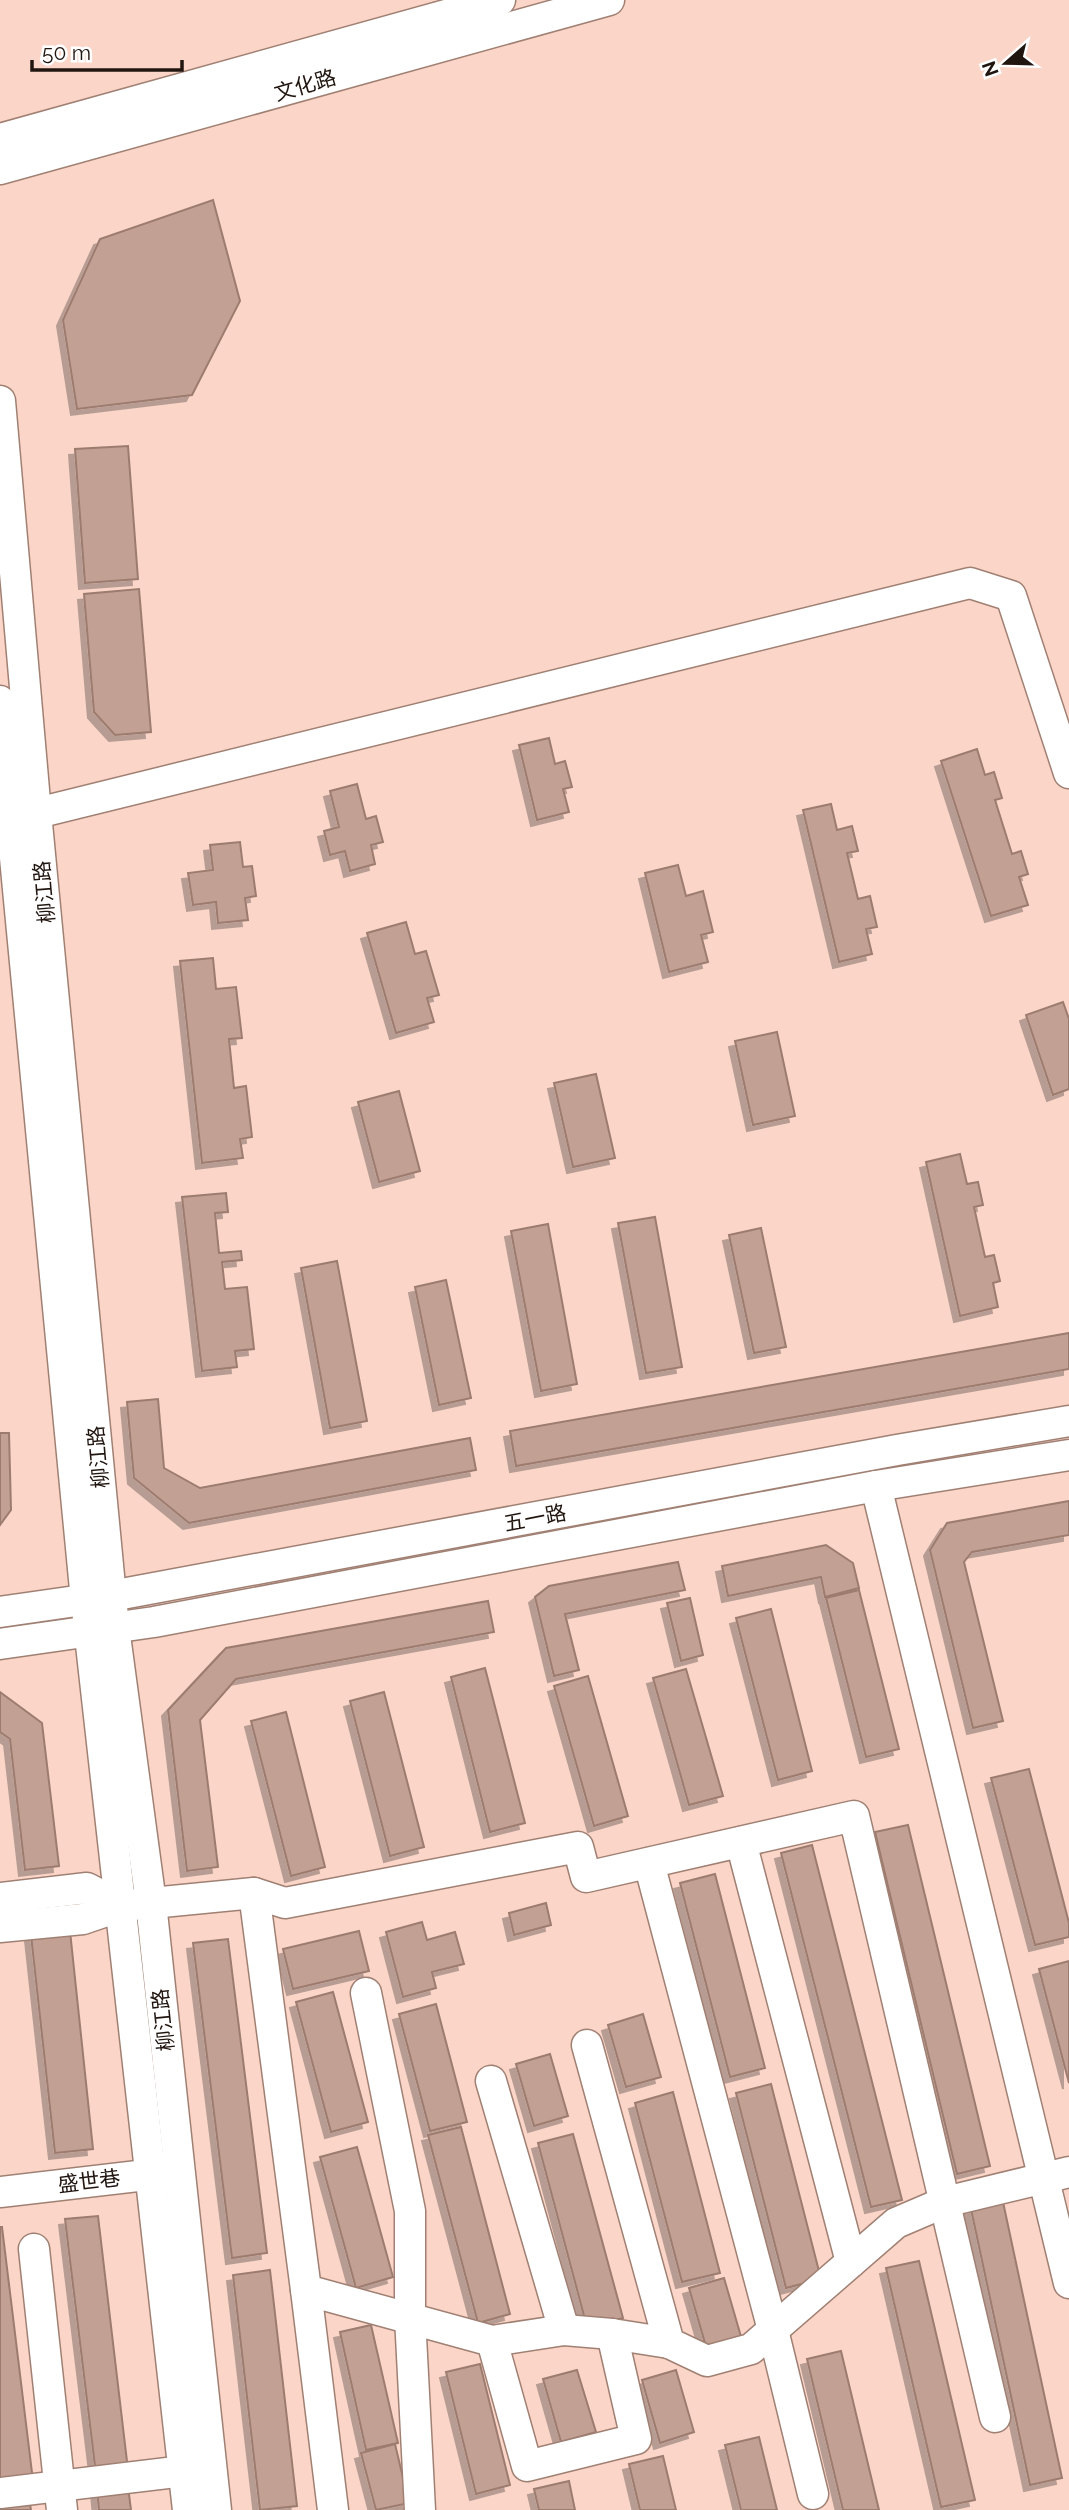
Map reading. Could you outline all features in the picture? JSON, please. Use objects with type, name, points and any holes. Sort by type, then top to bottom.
[{"type":"street","name":"文化路","points":[[0,169],[500,0]]},
{"type":"street","name":"文化路","points":[[0,139],[437,22],[610,0]]},
{"type":"street","name":"柳江路","points":[[0,401],[23,817],[102,1630],[121,1906],[216,2510]]},
{"type":"street","points":[[23,817],[970,583],[1011,596],[1069,773]]},
{"type":"street","name":"柳江路","points":[[0,701],[23,817]]},
{"type":"street","name":"五一路","points":[[0,1612],[99,1598],[897,1450],[1069,1421]]},
{"type":"street","points":[[897,1450],[890,1484],[1057,2175],[1069,2283]]},
{"type":"street","name":"五一路","points":[[0,1644],[102,1630],[890,1484],[1069,1455]]},
{"type":"street","name":"柳江路","points":[[102,1630],[151,1903],[165,2173],[188,2510]]},
{"type":"street","points":[[0,1927],[83,1919],[121,1906],[254,1893],[285,1903],[578,1847],[586,1877],[854,1816],[995,2417]]},
{"type":"street","points":[[741,1842],[851,2262]]},
{"type":"street","points":[[649,1863],[773,2330],[813,2494]]},
{"type":"street","points":[[0,1898],[87,1888],[121,1906]]},
{"type":"street","points":[[254,1893],[333,2510]]},
{"type":"street","points":[[366,1993],[410,2211],[411,2317],[420,2510]]},
{"type":"street","points":[[587,2045],[668,2343]]},
{"type":"street","points":[[491,2081],[564,2330]]},
{"type":"street","name":"盛世巷","points":[[0,2192],[165,2173]]},
{"type":"street","points":[[306,2290],[492,2341],[564,2330],[612,2334],[668,2343],[707,2361],[751,2349],[896,2223],[945,2202],[1057,2175]]},
{"type":"street","points":[[34,2249],[61,2498]]},
{"type":"street","points":[[492,2341],[527,2466],[636,2439],[612,2334]]},
{"type":"street","points":[[0,2493],[61,2498],[184,2471]]},
{"type":"building","points":[[213,200],[240,301],[192,395],[77,409],[63,320],[100,239]]},
{"type":"building","points":[[128,446],[138,579],[85,583],[75,449]]},
{"type":"building","points":[[139,589],[151,732],[115,735],[94,712],[84,594]]},
{"type":"building","points":[[549,738],[555,764],[565,761],[572,787],[563,789],[569,812],[537,820],[519,745]]},
{"type":"building","points":[[977,749],[985,775],[994,772],[1002,798],[995,800],[1012,854],[1021,851],[1028,874],[1019,877],[1028,905],[991,916],[941,761]]},
{"type":"building","points":[[357,784],[366,819],[376,816],[383,842],[371,845],[375,864],[350,871],[345,851],[330,855],[324,831],[339,827],[330,791]]},
{"type":"building","points":[[831,804],[837,830],[852,826],[858,851],[847,853],[858,899],[870,896],[877,927],[866,929],[872,954],[839,962],[803,810]]},
{"type":"building","points":[[240,842],[243,867],[252,866],[256,896],[245,898],[248,920],[218,923],[216,902],[193,905],[188,873],[213,870],[210,845]]},
{"type":"building","points":[[678,865],[686,896],[703,891],[713,932],[701,935],[708,962],[669,972],[645,873]]},
{"type":"building","points":[[406,922],[415,954],[426,951],[439,995],[427,998],[434,1022],[396,1033],[367,933]]},
{"type":"building","points":[[213,958],[216,989],[236,987],[242,1038],[229,1039],[234,1088],[246,1086],[252,1137],[240,1139],[243,1158],[202,1163],[180,961]]},
{"type":"building","points":[[1063,1002],[1069,1019],[1069,1089],[1053,1095],[1026,1015]]},
{"type":"building","points":[[777,1032],[795,1116],[753,1125],[735,1041]]},
{"type":"building","points":[[596,1074],[615,1158],[573,1167],[554,1083]]},
{"type":"building","points":[[399,1091],[420,1171],[379,1182],[358,1102]]},
{"type":"building","points":[[960,1154],[967,1184],[978,1182],[983,1205],[974,1207],[985,1257],[994,1255],[1000,1281],[993,1283],[998,1307],[960,1316],[926,1162]]},
{"type":"building","points":[[226,1193],[228,1212],[215,1213],[219,1253],[241,1251],[242,1260],[222,1262],[225,1289],[247,1287],[254,1349],[235,1351],[237,1367],[202,1371],[182,1197]]},
{"type":"building","points":[[655,1217],[682,1367],[646,1373],[618,1223]]},
{"type":"building","points":[[548,1224],[577,1384],[541,1391],[511,1231]]},
{"type":"building","points":[[761,1228],[786,1347],[754,1353],[729,1235]]},
{"type":"building","points":[[337,1261],[367,1421],[330,1428],[301,1268]]},
{"type":"building","points":[[446,1280],[471,1398],[439,1405],[415,1287]]},
{"type":"building","points":[[1069,1333],[1069,1369],[516,1466],[510,1431]]},
{"type":"building","points":[[158,1399],[164,1468],[200,1488],[470,1438],[476,1470],[189,1523],[134,1478],[127,1402]]},
{"type":"building","points":[[0,1433],[9,1433],[11,1510],[0,1525]]},
{"type":"building","points":[[1069,1501],[1069,1535],[972,1552],[964,1562],[1003,1721],[973,1728],[930,1550],[947,1523]]},
{"type":"building","points":[[826,1545],[853,1563],[859,1588],[825,1597],[821,1577],[728,1596],[722,1566]]},
{"type":"building","points":[[678,1562],[685,1590],[565,1614],[579,1670],[554,1676],[535,1597],[549,1586]]},
{"type":"building","points":[[859,1590],[899,1749],[866,1757],[826,1598]]},
{"type":"building","points":[[690,1598],[703,1655],[681,1661],[667,1603]]},
{"type":"building","points":[[488,1601],[494,1632],[236,1679],[200,1720],[218,1867],[187,1871],[168,1710],[226,1648]]},
{"type":"building","points":[[771,1609],[812,1771],[778,1780],[736,1618]]},
{"type":"building","points":[[485,1668],[525,1823],[490,1832],[451,1677]]},
{"type":"building","points":[[686,1669],[723,1796],[689,1805],[653,1678]]},
{"type":"building","points":[[588,1676],[628,1816],[594,1826],[554,1686]]},
{"type":"building","points":[[0,1692],[42,1723],[59,1866],[25,1870],[10,1739],[0,1732]]},
{"type":"building","points":[[384,1692],[424,1847],[390,1856],[350,1701]]},
{"type":"building","points":[[286,1712],[325,1867],[291,1876],[251,1721]]},
{"type":"building","points":[[1029,1769],[1069,1923],[1069,1937],[1035,1945],[991,1778]]},
{"type":"building","points":[[908,1825],[990,2166],[957,2174],[875,1832]]},
{"type":"building","points":[[812,1845],[902,2200],[871,2207],[781,1853]]},
{"type":"building","points":[[715,1874],[765,2068],[730,2077],[680,1883]]},
{"type":"building","points":[[546,1903],[551,1925],[514,1935],[509,1913]]},
{"type":"building","points":[[422,1922],[427,1940],[455,1932],[464,1964],[432,1972],[436,1988],[403,1997],[386,1932]]},
{"type":"building","points":[[70,1931],[93,2149],[55,2153],[31,1935]]},
{"type":"building","points":[[359,1931],[369,1971],[293,1989],[283,1949]]},
{"type":"building","points":[[228,1939],[267,2253],[232,2258],[193,1943]]},
{"type":"building","points":[[1069,1961],[1069,2083],[1039,1969]]},
{"type":"building","points":[[333,1992],[368,2122],[331,2132],[296,2002]]},
{"type":"building","points":[[436,2004],[467,2122],[430,2131],[399,2014]]},
{"type":"building","points":[[643,2014],[661,2077],[626,2087],[608,2025]]},
{"type":"building","points":[[550,2054],[568,2116],[534,2126],[516,2064]]},
{"type":"building","points":[[771,2084],[821,2279],[786,2288],[736,2093]]},
{"type":"building","points":[[673,2092],[720,2273],[682,2282],[635,2103]]},
{"type":"building","points":[[461,2127],[510,2314],[478,2323],[428,2135]]},
{"type":"building","points":[[573,2134],[623,2318],[587,2327],[538,2143]]},
{"type":"building","points":[[357,2147],[393,2277],[356,2288],[320,2157]]},
{"type":"building","points":[[1003,2202],[1062,2478],[1030,2485],[971,2209]]},
{"type":"building","points":[[98,2216],[128,2470],[96,2474],[65,2219]]},
{"type":"building","points":[[0,2227],[33,2481],[0,2485]]},
{"type":"building","points":[[919,2261],[975,2500],[941,2507],[886,2268]]},
{"type":"building","points":[[270,2270],[297,2506],[260,2510],[233,2275]]},
{"type":"building","points":[[724,2278],[742,2340],[707,2350],[689,2288]]},
{"type":"building","points":[[371,2325],[398,2443],[366,2450],[340,2332]]},
{"type":"building","points":[[841,2351],[879,2510],[843,2510],[807,2359]]},
{"type":"building","points":[[480,2364],[510,2485],[476,2494],[446,2372]]},
{"type":"building","points":[[577,2370],[596,2432],[561,2442],[543,2379]]},
{"type":"building","points":[[676,2370],[694,2432],[660,2443],[642,2380]]},
{"type":"building","points":[[759,2437],[777,2510],[741,2510],[725,2445]]},
{"type":"building","points":[[395,2444],[409,2503],[376,2510],[361,2453]]},
{"type":"building","points":[[663,2456],[676,2510],[640,2510],[629,2464]]},
{"type":"building","points":[[569,2481],[575,2510],[539,2510],[534,2489]]},
{"type":"building","points":[[128,2486],[131,2510],[99,2510],[97,2489]]},
{"type":"building","points":[[29,2498],[31,2510],[0,2510],[0,2501]]}]
